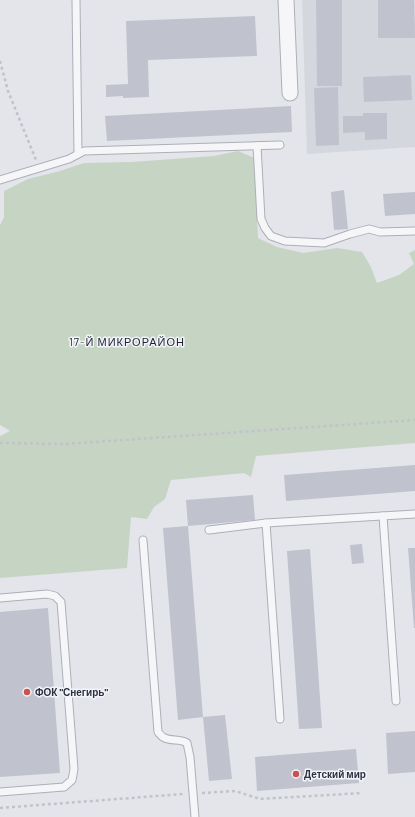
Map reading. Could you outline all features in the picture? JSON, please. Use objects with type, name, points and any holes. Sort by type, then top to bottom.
[{"type":"street","points":[[286,0],[290,93]]},
{"type":"lane","points":[[76,0],[78,154]]},
{"type":"lane","points":[[0,180],[69,159],[84,151],[280,145]]},
{"type":"lane","points":[[257,146],[261,218],[265,228],[271,236],[285,241],[324,243],[369,229],[380,232],[415,231]]},
{"type":"lane","points":[[209,530],[266,523],[415,514]]},
{"type":"lane","points":[[383,516],[396,701]]},
{"type":"lane","points":[[266,523],[280,719]]},
{"type":"lane","points":[[143,540],[158,732],[163,738],[183,740],[187,743],[190,757],[195,817]]},
{"type":"lane","points":[[0,598],[47,594],[55,596],[60,602],[74,769],[72,780],[64,787],[0,792]]},
{"type":"path","points":[[0,61],[8,91],[39,168]]},
{"type":"path","points":[[0,443],[65,444],[415,420]]},
{"type":"path","points":[[0,808],[235,791],[260,799],[362,793]]},
{"type":"shaded area","points":[[302,0],[415,0],[415,147],[307,154]]},
{"type":"green space","points":[[238,151],[259,160],[256,191],[258,238],[277,247],[303,253],[337,248],[362,252],[371,267],[377,283],[399,275],[414,264],[409,253],[415,250],[415,443],[256,456],[251,477],[244,473],[171,480],[165,499],[154,507],[147,519],[131,517],[127,568],[0,578],[0,436],[10,431],[0,425],[0,225],[4,217],[4,191],[28,179],[84,163],[132,162],[214,156]]},
{"type":"building","points":[[316,0],[342,0],[342,86],[317,86]]},
{"type":"building","points":[[378,0],[414,0],[415,38],[378,38]]},
{"type":"building","points":[[255,16],[257,56],[148,60],[149,97],[106,97],[106,85],[128,84],[126,21]]},
{"type":"building","points":[[411,75],[412,100],[364,102],[363,77]]},
{"type":"building","points":[[338,87],[339,145],[316,146],[314,88]]},
{"type":"building","points":[[291,106],[292,132],[107,141],[105,116]]},
{"type":"building","points":[[363,113],[387,113],[387,139],[365,140],[365,132],[343,133],[343,116],[363,116]]},
{"type":"building","points":[[344,190],[348,229],[334,230],[331,192]]},
{"type":"building","points":[[415,192],[415,214],[385,216],[383,194]]},
{"type":"building","points":[[415,465],[415,491],[286,501],[284,475]]},
{"type":"building","points":[[253,495],[255,520],[188,526],[186,500]]},
{"type":"building","points":[[188,526],[203,717],[178,720],[163,528]]},
{"type":"building","points":[[362,544],[364,563],[352,564],[350,545]]},
{"type":"building","points":[[408,548],[415,548],[415,628],[414,628]]},
{"type":"building","points":[[310,549],[322,728],[299,729],[287,551]]},
{"type":"building","name":"ФОК \"Снегирь\"","points":[[48,608],[60,773],[0,777],[0,612]]},
{"type":"building","points":[[225,715],[232,779],[209,781],[203,717]]},
{"type":"building","points":[[415,731],[415,772],[388,774],[386,733]]},
{"type":"building","points":[[356,749],[359,783],[257,791],[255,757]]},
{"type":"place","name":"ФОК \"Снегирь\"","points":[[27,692]]},
{"type":"place","name":"Детский мир","points":[[296,774]]},
{"type":"district","name":"17-Й МИКРОРАЙОН","points":[[127,342]]}]
